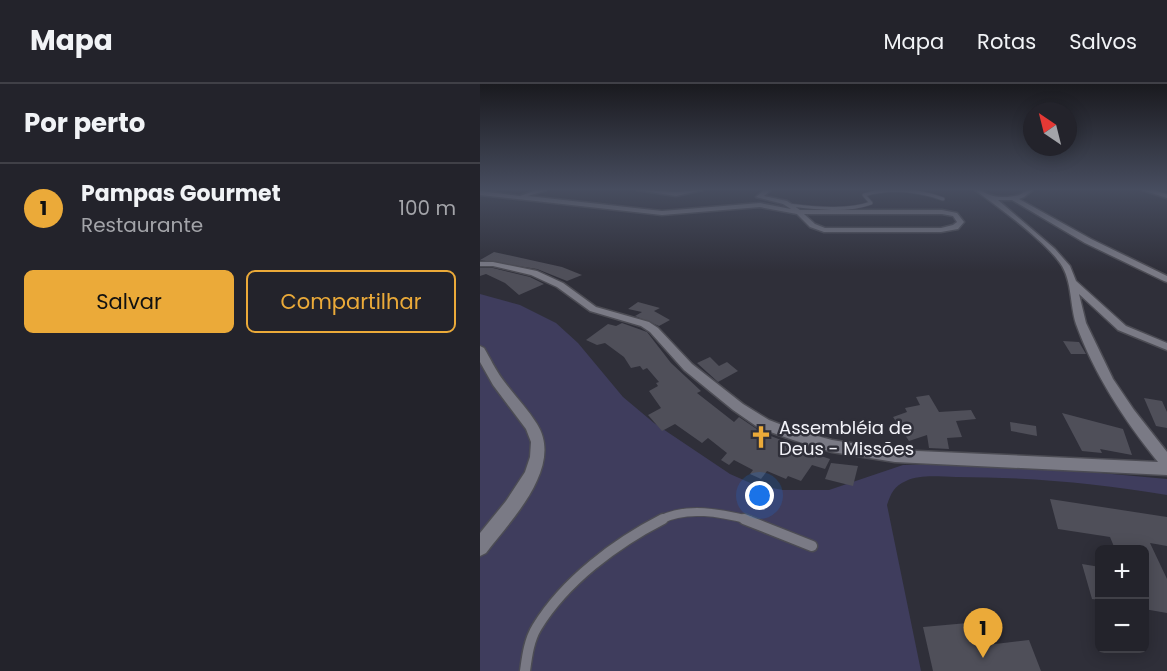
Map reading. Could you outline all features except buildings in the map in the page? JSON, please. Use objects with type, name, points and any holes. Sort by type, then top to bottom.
[{"type":"street","points":[[802,217],[811,225],[830,230],[945,229],[958,226],[960,220],[957,217]]},
{"type":"street","points":[[1014,217],[1060,259],[1072,282],[1080,321],[1107,380],[1125,411],[1167,463]]},
{"type":"street","points":[[1047,217],[1088,241],[1167,279]]},
{"type":"street","points":[[482,264],[534,273],[560,285],[593,309],[645,324],[703,380],[754,417],[784,432],[832,446],[895,456],[1167,469]]},
{"type":"street","points":[[1072,282],[1122,328],[1167,347]]},
{"type":"street","points":[[480,350],[501,390],[534,429],[539,456],[519,498],[480,547]]},
{"type":"lane","points":[[525,671],[535,630],[560,597],[612,552],[653,523],[678,514],[723,514],[757,523],[812,546]]},
{"type":"shaded area","points":[[480,294],[520,305],[556,323],[578,343],[623,397],[654,423],[730,474],[755,485],[783,490],[829,490],[903,465],[944,464],[1046,468],[1167,479],[1167,495],[1088,484],[1009,478],[937,476],[912,479],[899,485],[892,493],[887,505],[921,671],[480,671]]},
{"type":"place","name":"Assembléia de Deus - Missões","points":[[761,437]]},
{"type":"place","name":"Pampas Gourmet","points":[[983,658]]}]
